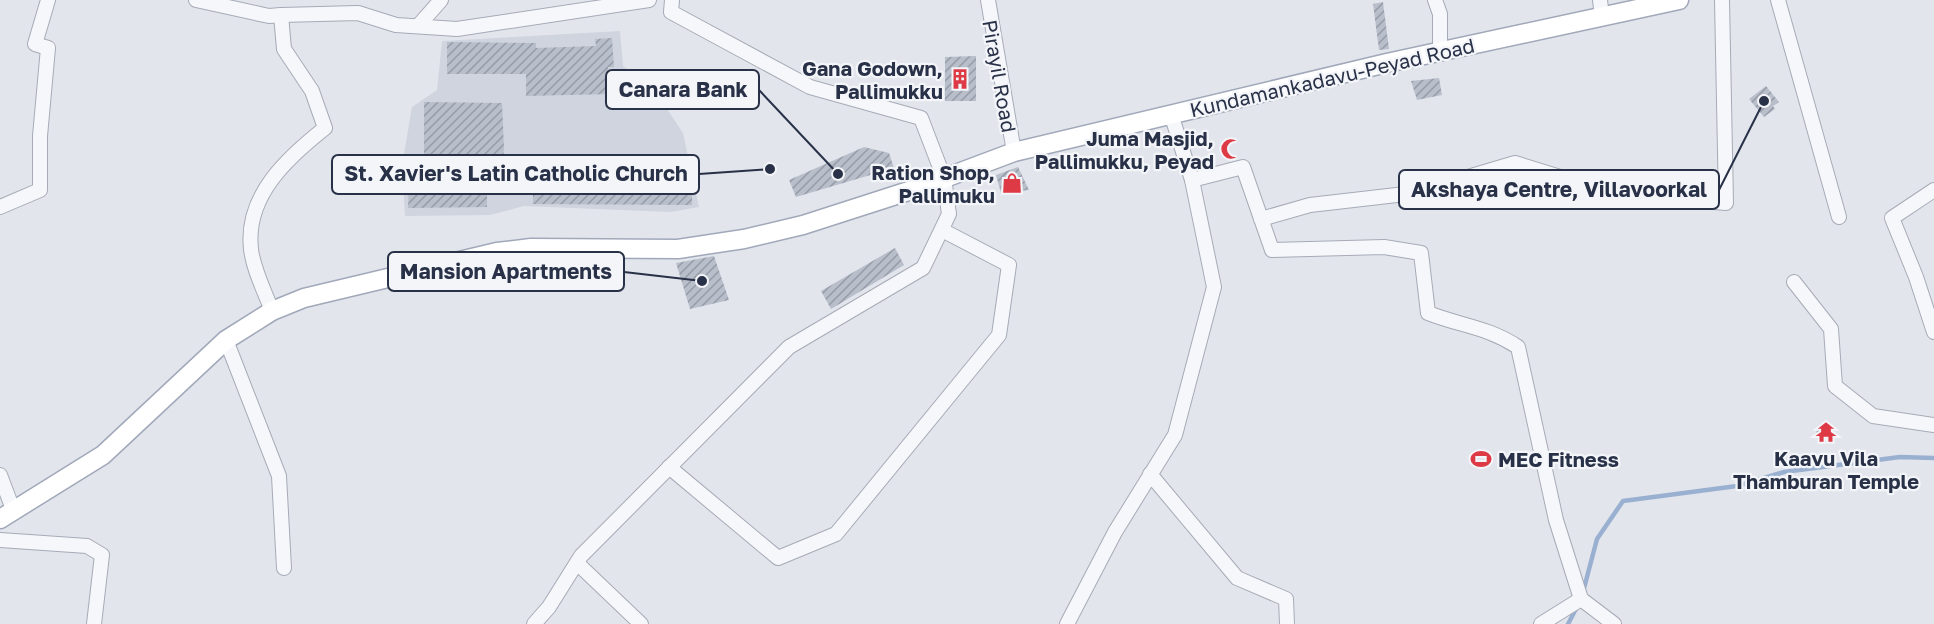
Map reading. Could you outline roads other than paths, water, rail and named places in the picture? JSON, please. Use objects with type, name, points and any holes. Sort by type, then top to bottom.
[{"type":"main road","name":"Kundamankadavu-Peyad Road","points":[[7,516],[104,455],[226,340],[272,311],[304,298],[497,252],[531,248],[678,249],[744,239],[803,225],[1014,153],[1440,52],[1601,8],[1679,0]]},
{"type":"street","points":[[0,207],[40,190],[40,136],[48,48],[35,44],[48,0]]},
{"type":"street","points":[[196,0],[269,16],[358,13],[396,25],[457,29],[649,0]]},
{"type":"street","points":[[418,26],[441,0]]},
{"type":"street","points":[[534,624],[549,607],[577,562],[789,347],[923,268],[949,214],[944,178],[921,118],[810,87],[671,12],[672,0]]},
{"type":"street","name":"Pirayil Road","points":[[988,0],[1014,153]]},
{"type":"street","points":[[1435,0],[1440,14],[1440,52]]},
{"type":"street","points":[[1261,219],[1310,205],[1414,193],[1515,164],[1615,194],[1726,203],[1722,0]]},
{"type":"street","points":[[1778,0],[1839,217]]},
{"type":"street","points":[[272,311],[251,251],[250,225],[272,177],[325,128],[312,91],[284,49],[281,15]]},
{"type":"street","points":[[1067,624],[1115,532],[1175,435],[1214,287],[1192,180],[1171,114]]},
{"type":"street","points":[[1192,180],[1243,167],[1272,250],[1384,247],[1421,253],[1428,313],[1450,322],[1496,333],[1518,347],[1556,520],[1581,599],[1614,624]]},
{"type":"street","points":[[1934,190],[1892,218],[1916,277],[1934,332]]},
{"type":"street","points":[[669,467],[778,558],[836,534],[999,335],[1009,265],[942,230]]},
{"type":"street","points":[[1794,282],[1831,328],[1835,386],[1873,416],[1934,425]]},
{"type":"street","points":[[226,340],[279,476],[284,568]]},
{"type":"street","points":[[1150,474],[1237,578],[1286,599],[1287,624]]},
{"type":"street","points":[[0,475],[7,516]]},
{"type":"street","points":[[0,540],[87,546],[102,555],[94,624]]},
{"type":"street","points":[[577,562],[641,624]]},
{"type":"street","points":[[1541,624],[1581,599]]},
{"type":"waterway","points":[[1583,592],[1597,539],[1623,501],[1737,486],[1784,472],[1900,457],[1934,458]]},
{"type":"waterway","points":[[1568,624],[1578,605]]},
{"type":"place","name":"Gana Godown, Pallimukku","points":[[960,79]]},
{"type":"place","name":"Akshaya Centre, Villavoorkal","points":[[1764,101]]},
{"type":"place","name":"Juma Masjid, Pallimukku, Peyad","points":[[1231,149]]},
{"type":"place","name":"St. Xavier's Latin Catholic Church","points":[[770,169]]},
{"type":"place","name":"Canara Bank","points":[[838,174]]},
{"type":"place","name":"Ration Shop, Pallimuku","points":[[1012,183]]},
{"type":"place","name":"Mansion Apartments","points":[[702,281]]},
{"type":"place","name":"Kaavu Vila Thamburan Temple","points":[[1826,432]]},
{"type":"place","name":"MEC Fitness","points":[[1481,459]]}]
